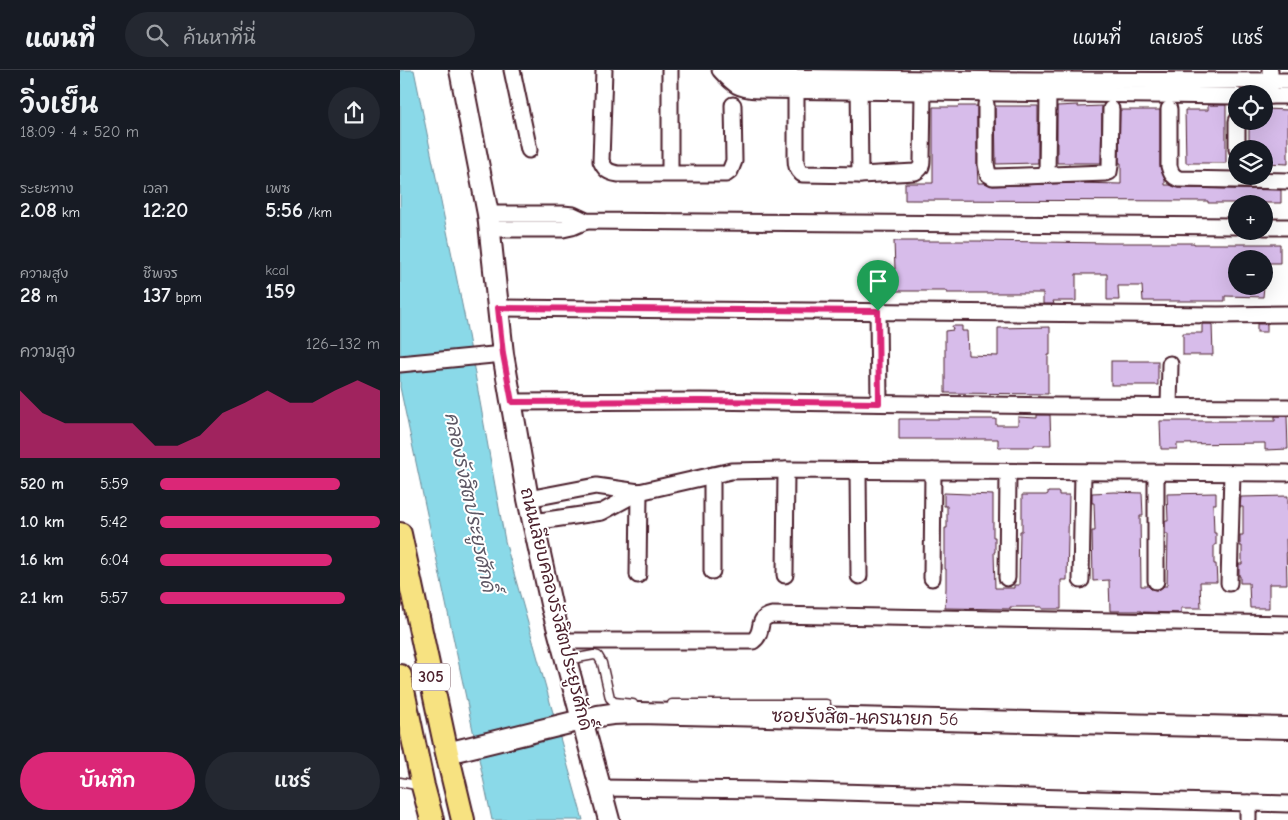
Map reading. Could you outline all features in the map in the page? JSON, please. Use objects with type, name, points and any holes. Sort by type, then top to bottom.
[{"type":"main road","name":"305","points":[[400,534],[462,820]]},
{"type":"main road","name":"305","points":[[400,676],[409,733],[432,820]]},
{"type":"street","name":"ถนนเลียบคลองรังสิตประยูรศักดิ์","points":[[460,70],[488,221],[498,308],[496,355],[512,402],[528,499],[551,604],[564,650],[580,721],[609,820]]},
{"type":"street","points":[[512,70],[528,150]]},
{"type":"street","points":[[604,70],[601,161],[609,172],[618,174],[726,174],[730,171],[734,161],[733,105]]},
{"type":"street","points":[[670,70],[670,173]]},
{"type":"street","points":[[720,70],[732,83],[740,88],[759,90],[796,90],[859,80],[923,92],[1228,95]]},
{"type":"street","points":[[737,70],[752,76],[859,80],[1203,81],[1270,75],[1288,81]]},
{"type":"street","points":[[859,80],[860,175]]},
{"type":"street","points":[[1203,81],[1228,92]]},
{"type":"street","points":[[796,90],[796,166],[798,170],[802,174],[860,175],[915,172],[920,170],[922,165],[923,92]]},
{"type":"street","points":[[1047,176],[1048,94]]},
{"type":"street","points":[[1273,96],[1288,96]]},
{"type":"street","points":[[986,104],[986,164],[988,174],[992,177],[1106,174],[1109,172],[1110,166],[1111,109]]},
{"type":"street","points":[[1169,108],[1169,166],[1174,177],[1179,179],[1228,176]]},
{"type":"street","points":[[1273,179],[1288,181]]},
{"type":"street","points":[[488,221],[563,229],[586,220],[1228,226]]},
{"type":"street","points":[[1273,226],[1288,227]]},
{"type":"street","points":[[498,308],[1288,314]]},
{"type":"street","points":[[878,311],[879,403]]},
{"type":"street","points":[[400,364],[496,355]]},
{"type":"street","points":[[1169,406],[1170,364]]},
{"type":"street","points":[[512,402],[711,401],[1288,407]]},
{"type":"street","points":[[785,575],[786,470]]},
{"type":"street","points":[[533,522],[602,512],[639,492],[731,471],[1288,473]]},
{"type":"street","points":[[858,471],[859,576]]},
{"type":"street","points":[[932,578],[933,471]]},
{"type":"street","points":[[1007,578],[1008,472]]},
{"type":"street","points":[[1082,580],[1083,473]]},
{"type":"street","points":[[1156,473],[1156,581]]},
{"type":"street","points":[[1229,583],[1232,474]]},
{"type":"street","points":[[712,475],[712,571]]},
{"type":"street","points":[[528,499],[596,486],[639,492]]},
{"type":"street","points":[[638,575],[639,492]]},
{"type":"street","points":[[564,650],[748,642],[757,638],[763,618],[772,615],[1288,624]]},
{"type":"street","name":"ซอยรังสิต-นครนายก 56","points":[[447,753],[612,714],[638,713],[1288,728]]},
{"type":"street","points":[[601,788],[765,790],[1288,804]]},
{"type":"street","points":[[1248,803],[1248,820]]},
{"type":"lane","points":[[564,650],[598,656],[602,663],[609,694],[614,702],[643,704]]},
{"type":"lane","points":[[661,704],[826,704]]},
{"type":"lane","points":[[400,782],[424,786]]},
{"type":"water","name":"คลองรังสิตประยูรศักดิ์","points":[[400,70],[414,70],[466,324],[505,541],[583,820],[492,820],[400,387]]},
{"type":"building","points":[[1078,105],[1078,107],[1102,106],[1101,163],[1057,163],[1057,106]]},
{"type":"building","points":[[1208,105],[1226,105],[1226,163],[1186,163],[1185,110],[1208,110]]},
{"type":"building","points":[[977,106],[978,183],[993,186],[1076,183],[1121,184],[1121,163],[1119,163],[1120,110],[1160,110],[1160,166],[1165,185],[1179,188],[1281,190],[1281,203],[1273,203],[1273,195],[1228,195],[1228,203],[1208,203],[1208,201],[905,200],[905,183],[933,183],[933,107]]},
{"type":"building","points":[[995,106],[1038,106],[1038,163],[996,164]]},
{"type":"building","points":[[1273,109],[1288,110],[1288,164],[1273,163],[1273,140],[1249,140],[1249,130],[1273,130]]},
{"type":"building","points":[[894,241],[1280,244],[1280,263],[1273,263],[1273,250],[1228,250],[1228,295],[1263,295],[1263,297],[1225,296],[1225,301],[1143,301],[1142,286],[1118,286],[1119,300],[1107,300],[1107,274],[1076,274],[1076,301],[1053,301],[1054,304],[1043,304],[1043,293],[891,291],[891,269],[895,269]]},
{"type":"building","points":[[1202,324],[1212,324],[1213,355],[1183,355],[1183,333],[1202,333]]},
{"type":"building","points":[[1257,324],[1267,324],[1267,332],[1257,332]]},
{"type":"building","points":[[952,326],[962,326],[962,331],[967,331],[968,355],[998,356],[998,328],[1050,327],[1048,394],[945,393],[945,331],[953,330]]},
{"type":"building","points":[[1111,361],[1158,361],[1158,385],[1111,385]]},
{"type":"building","points":[[1037,415],[1050,415],[1051,445],[998,447],[998,439],[899,439],[899,419],[996,419],[996,425],[1018,425],[1018,417],[1037,418]]},
{"type":"building","points":[[1275,416],[1287,416],[1288,449],[1265,450],[1265,443],[1177,444],[1177,449],[1161,449],[1160,421],[1275,421]]},
{"type":"building","points":[[1048,492],[1059,492],[1059,495],[1069,495],[1067,580],[1061,580],[1061,609],[1042,609],[1042,607],[1010,607],[1010,609],[945,608],[945,528],[947,528],[947,506],[944,506],[944,493],[993,495],[995,588],[1014,588],[1014,585],[1019,585],[1022,495],[1046,495]]},
{"type":"building","points":[[1092,493],[1142,493],[1143,516],[1140,516],[1141,586],[1148,586],[1156,590],[1167,586],[1168,534],[1165,534],[1165,521],[1168,521],[1167,494],[1216,493],[1216,504],[1213,504],[1214,533],[1216,533],[1214,564],[1216,564],[1217,582],[1200,582],[1201,608],[1181,608],[1181,613],[1110,611],[1109,580],[1093,581],[1092,531],[1095,531]]},
{"type":"building","points":[[1288,496],[1288,539],[1286,539],[1287,584],[1269,584],[1269,608],[1250,608],[1249,583],[1240,583],[1239,576],[1239,564],[1242,564],[1240,535],[1243,535],[1243,507],[1240,507],[1241,497]]},
{"type":"route","points":[[498,308],[878,311],[879,403],[701,401],[512,402],[503,354],[498,308]]}]
